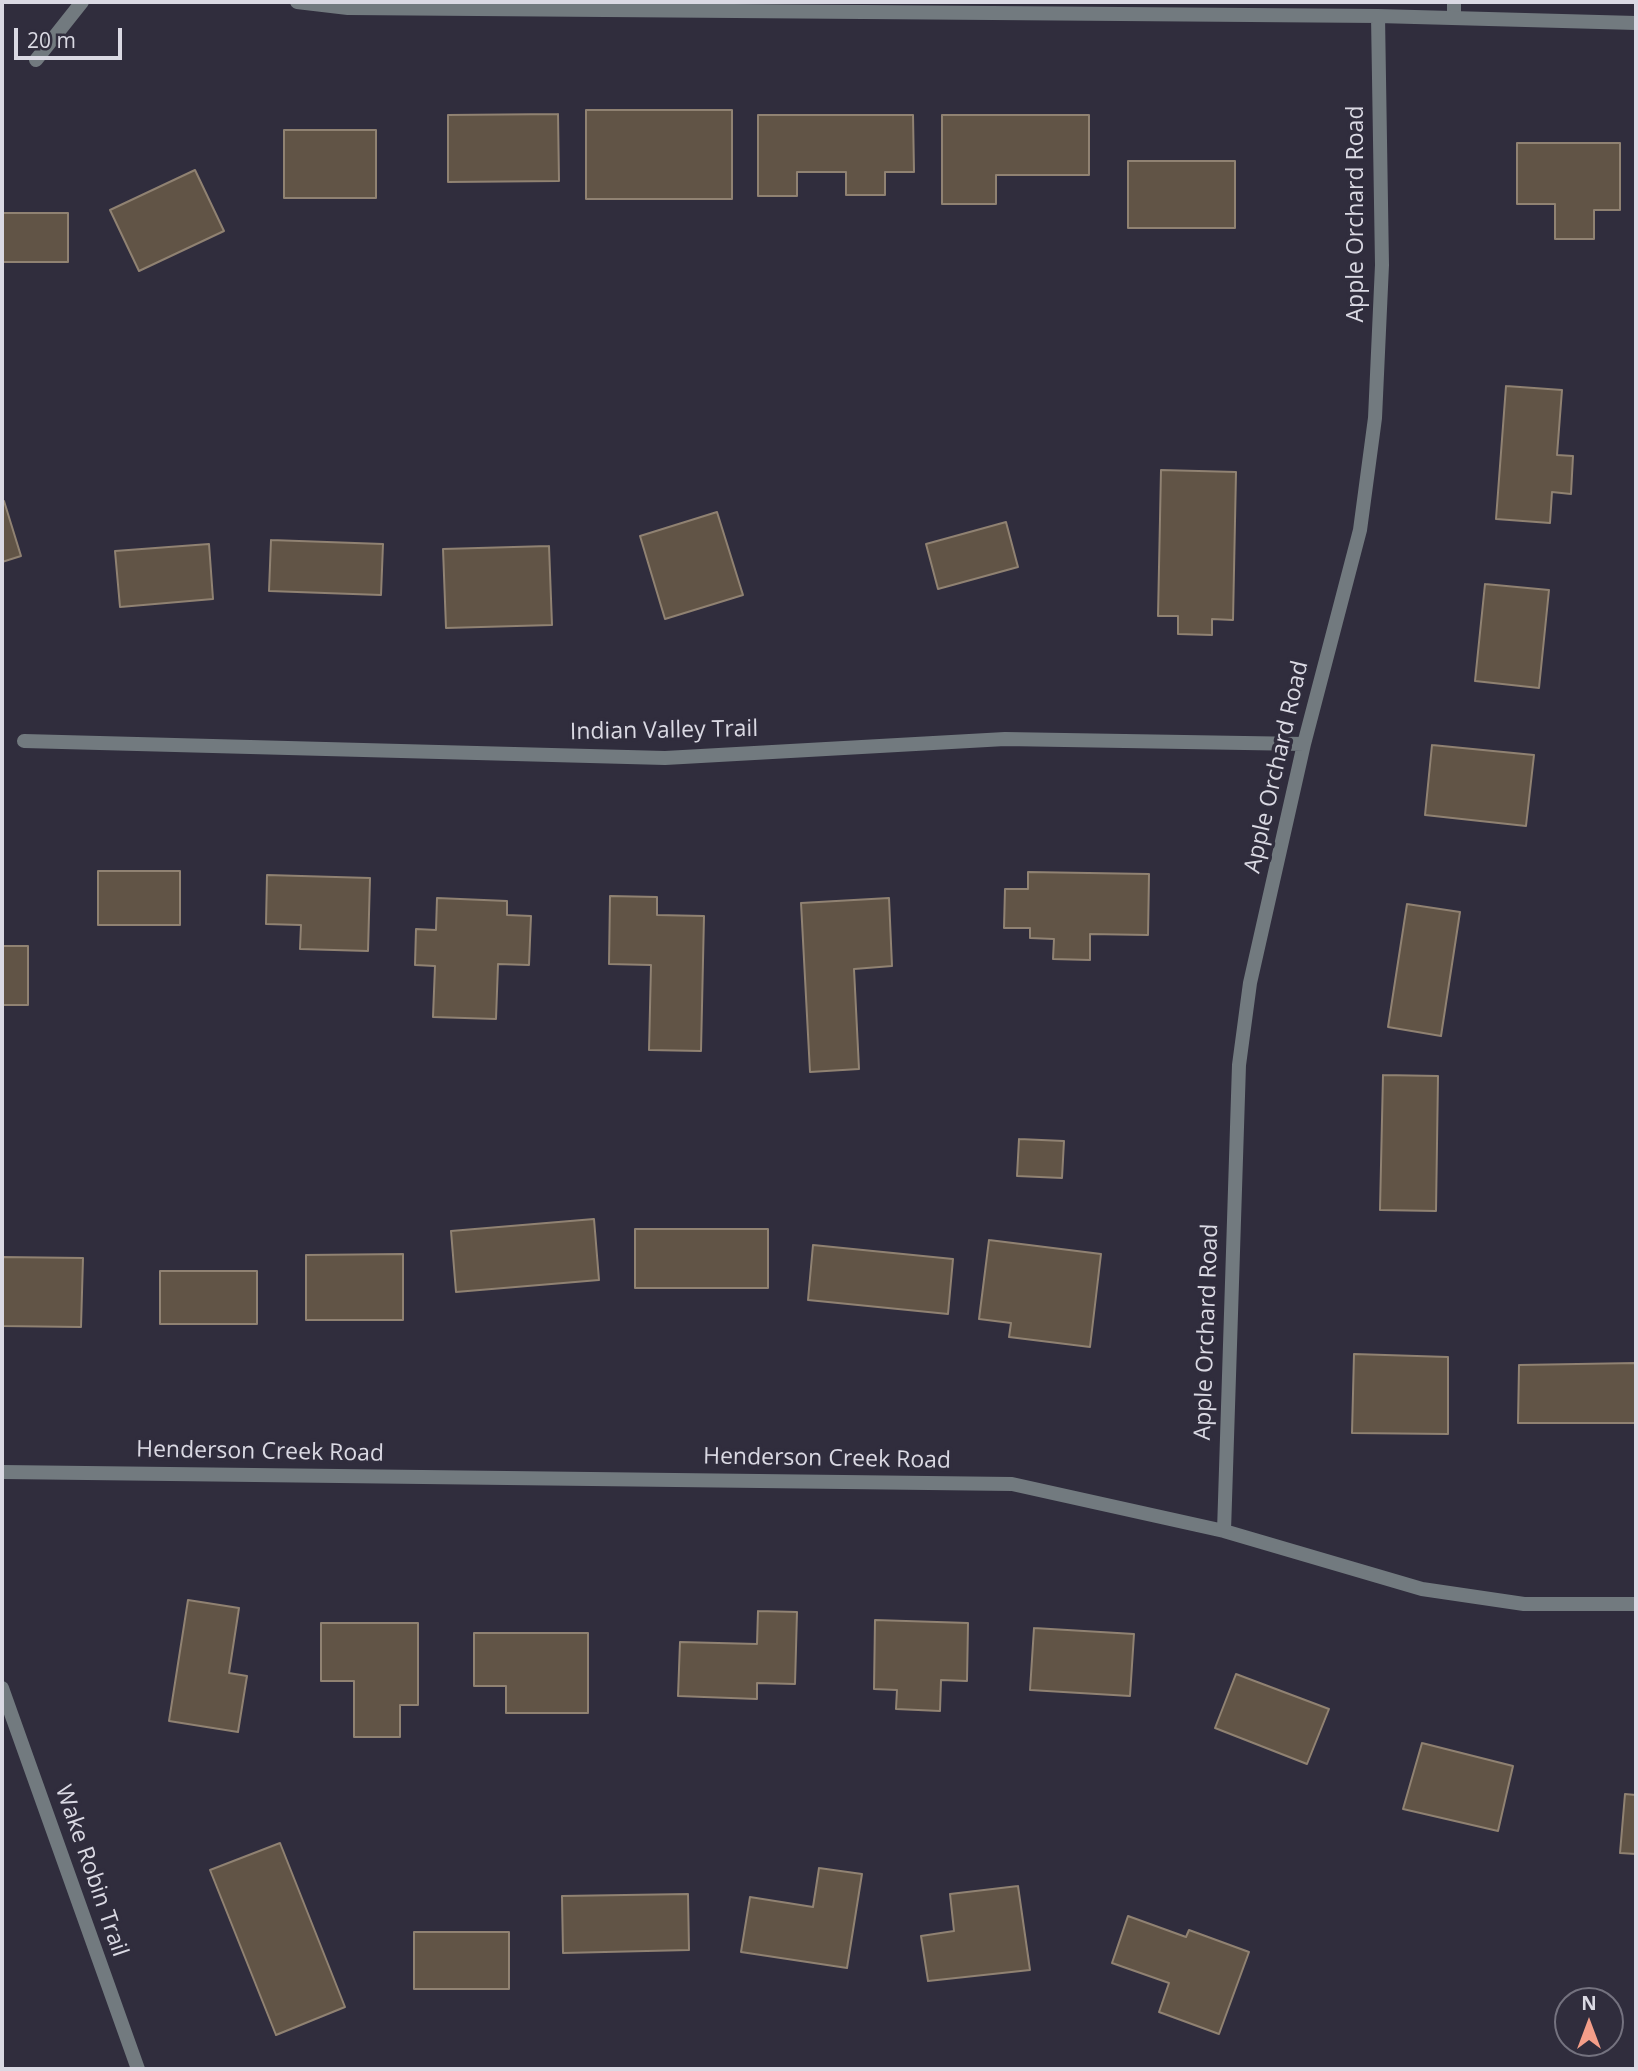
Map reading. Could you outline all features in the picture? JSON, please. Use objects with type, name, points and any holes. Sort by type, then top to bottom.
[{"type":"street","points":[[36,60],[82,2]]},
{"type":"street","points":[[296,2],[348,8],[416,5],[925,7],[1636,23]]},
{"type":"street","points":[[1454,2],[1454,18]]},
{"type":"street","name":"Apple Orchard Road","points":[[1224,1531],[1238,1065],[1251,983],[1304,744],[1360,530],[1375,418],[1382,265],[1378,16]]},
{"type":"street","name":"Indian Valley Trail","points":[[24,741],[665,758],[1005,739],[1304,744]]},
{"type":"street","name":"Henderson Creek Road","points":[[2,1472],[1012,1484],[1224,1531],[1422,1589],[1524,1604],[1636,1604]]},
{"type":"street","name":"Wake Robin Trail","points":[[2,1688],[138,2069]]},
{"type":"building","points":[[586,110],[732,110],[732,199],[586,199]]},
{"type":"building","points":[[558,114],[559,181],[448,182],[448,115]]},
{"type":"building","points":[[758,115],[913,115],[914,172],[885,172],[885,195],[846,195],[846,172],[797,172],[797,196],[758,196]]},
{"type":"building","points":[[942,115],[1089,115],[1089,175],[996,175],[996,204],[942,204]]},
{"type":"building","points":[[284,130],[376,130],[376,198],[284,198]]},
{"type":"building","points":[[1517,143],[1620,143],[1620,210],[1594,210],[1594,239],[1555,239],[1555,204],[1517,204]]},
{"type":"building","points":[[1128,161],[1235,161],[1235,228],[1128,228]]},
{"type":"building","points":[[195,170],[224,231],[139,271],[110,210]]},
{"type":"building","points":[[2,213],[68,213],[68,262],[2,262]]},
{"type":"building","points":[[1506,386],[1562,390],[1557,455],[1573,456],[1571,494],[1552,492],[1550,523],[1496,519]]},
{"type":"building","points":[[1161,470],[1236,472],[1233,620],[1212,619],[1212,635],[1178,634],[1178,616],[1158,616]]},
{"type":"building","points":[[4,501],[21,556],[2,562],[2,502]]},
{"type":"building","points":[[717,512],[743,595],[665,619],[640,536]]},
{"type":"building","points":[[1006,522],[1018,567],[938,589],[926,544]]},
{"type":"building","points":[[271,540],[383,544],[381,595],[269,591]]},
{"type":"building","points":[[209,544],[213,599],[120,607],[115,551]]},
{"type":"building","points":[[549,546],[552,625],[446,628],[443,549]]},
{"type":"building","points":[[1485,584],[1549,590],[1539,688],[1475,681]]},
{"type":"building","points":[[1432,745],[1534,755],[1526,826],[1425,815]]},
{"type":"building","points":[[98,871],[180,871],[180,925],[98,925]]},
{"type":"building","points":[[1028,872],[1149,874],[1148,935],[1090,934],[1090,960],[1053,959],[1054,939],[1030,938],[1030,928],[1004,928],[1005,889],[1028,889]]},
{"type":"building","points":[[267,875],[370,878],[368,951],[300,949],[301,925],[266,924]]},
{"type":"building","points":[[610,896],[657,897],[657,915],[704,916],[701,1051],[649,1050],[651,965],[609,964]]},
{"type":"building","points":[[437,898],[507,901],[507,915],[531,916],[529,965],[498,964],[496,1019],[433,1017],[435,966],[415,965],[416,929],[436,930]]},
{"type":"building","points":[[889,898],[892,966],[854,969],[859,1069],[810,1072],[801,903]]},
{"type":"building","points":[[1407,904],[1460,912],[1441,1036],[1388,1027]]},
{"type":"building","points":[[2,946],[28,946],[28,1005],[2,1005]]},
{"type":"building","points":[[1383,1075],[1438,1076],[1436,1211],[1380,1210]]},
{"type":"building","points":[[1019,1139],[1064,1141],[1062,1178],[1017,1176]]},
{"type":"building","points":[[594,1219],[599,1280],[456,1292],[451,1231]]},
{"type":"building","points":[[635,1229],[768,1229],[768,1288],[635,1288]]},
{"type":"building","points":[[989,1240],[1101,1254],[1090,1347],[1009,1337],[1011,1323],[979,1319]]},
{"type":"building","points":[[813,1245],[953,1259],[948,1314],[808,1300]]},
{"type":"building","points":[[403,1254],[403,1320],[306,1320],[306,1255]]},
{"type":"building","points":[[2,1257],[83,1258],[81,1327],[2,1326]]},
{"type":"building","points":[[160,1271],[257,1271],[257,1324],[160,1324]]},
{"type":"building","points":[[1354,1354],[1448,1357],[1448,1434],[1352,1433]]},
{"type":"building","points":[[1636,1363],[1636,1423],[1518,1423],[1519,1365]]},
{"type":"building","points":[[188,1600],[239,1608],[229,1673],[247,1676],[238,1732],[169,1721]]},
{"type":"building","points":[[758,1611],[797,1612],[795,1684],[757,1683],[757,1699],[678,1696],[680,1642],[757,1644]]},
{"type":"building","points":[[875,1620],[968,1623],[967,1681],[941,1680],[940,1711],[896,1709],[897,1690],[874,1689]]},
{"type":"building","points":[[321,1623],[418,1623],[418,1705],[400,1705],[400,1737],[354,1737],[354,1681],[321,1681]]},
{"type":"building","points":[[1034,1628],[1134,1634],[1130,1696],[1030,1690]]},
{"type":"building","points":[[474,1633],[588,1633],[588,1713],[506,1713],[506,1686],[474,1686]]},
{"type":"building","points":[[1236,1674],[1329,1709],[1307,1764],[1215,1728]]},
{"type":"building","points":[[1422,1743],[1513,1766],[1498,1831],[1403,1809]]},
{"type":"building","points":[[1625,1794],[1636,1795],[1636,1854],[1620,1853]]},
{"type":"building","points":[[280,1843],[345,2007],[276,2035],[210,1870]]},
{"type":"building","points":[[819,1868],[862,1874],[847,1968],[741,1952],[750,1897],[813,1907]]},
{"type":"building","points":[[1018,1886],[1030,1970],[928,1981],[921,1936],[954,1931],[950,1894]]},
{"type":"building","points":[[688,1894],[689,1950],[563,1953],[562,1896]]},
{"type":"building","points":[[1128,1916],[1186,1937],[1189,1930],[1249,1952],[1219,2034],[1159,2012],[1169,1983],[1112,1963]]},
{"type":"building","points":[[414,1932],[509,1932],[509,1989],[414,1989]]}]
